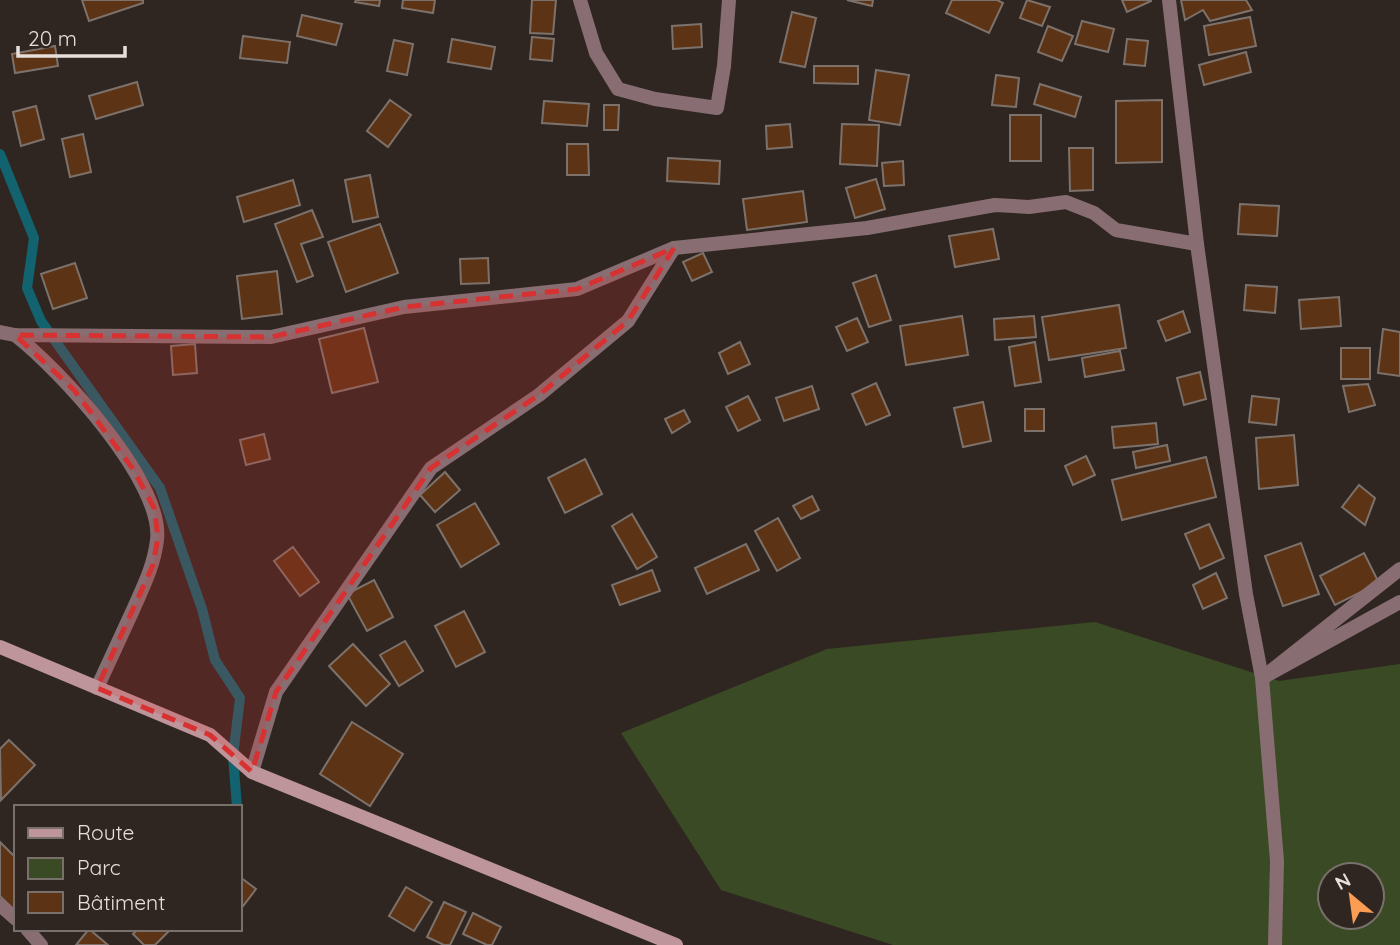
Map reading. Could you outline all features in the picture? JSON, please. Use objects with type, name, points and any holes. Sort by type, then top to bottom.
[{"type":"street","points":[[580,0],[596,53],[618,89],[655,99],[717,108],[724,66],[729,0]]},
{"type":"street","points":[[1169,0],[1197,244],[1246,594],[1262,678],[1277,862],[1275,945]]},
{"type":"street","points":[[0,331],[15,335],[271,337],[404,307],[577,289],[674,248],[867,228],[995,205],[1029,207],[1066,202],[1094,213],[1116,230],[1197,244]]},
{"type":"street","points":[[252,772],[276,692],[431,468],[539,395],[628,321],[674,248]]},
{"type":"street","points":[[15,335],[39,354],[74,390],[134,469],[154,508],[158,537],[153,565],[97,688]]},
{"type":"street","points":[[1262,678],[1400,569]]},
{"type":"street","points":[[1262,678],[1400,602]]},
{"type":"street","points":[[0,647],[210,735],[252,772],[676,945]]},
{"type":"street","points":[[0,905],[14,917]]},
{"type":"street","points":[[29,931],[41,945]]},
{"type":"highlighted area","points":[[674,248],[628,321],[539,395],[431,468],[276,692],[252,772],[210,735],[97,688],[153,565],[158,537],[154,508],[133,469],[74,390],[15,335],[271,337],[404,307],[577,289]]},
{"type":"green space","points":[[1095,622],[1279,681],[1400,664],[1400,945],[893,945],[721,890],[621,733],[827,649]]},
{"type":"building","points":[[82,0],[143,0],[143,3],[89,21]]},
{"type":"building","points":[[380,0],[379,6],[355,2]]},
{"type":"building","points":[[403,0],[435,0],[433,13],[402,8]]},
{"type":"building","points":[[532,0],[556,0],[553,34],[530,33]]},
{"type":"building","points":[[847,0],[873,0],[872,6]]},
{"type":"building","points":[[952,0],[997,0],[1003,3],[989,33],[946,13]]},
{"type":"building","points":[[1027,0],[1050,7],[1042,26],[1020,18]]},
{"type":"building","points":[[1122,0],[1151,0],[1151,1],[1127,12]]},
{"type":"building","points":[[1181,0],[1246,0],[1252,10],[1210,21],[1203,10],[1185,20]]},
{"type":"building","points":[[792,12],[816,18],[805,67],[780,62]]},
{"type":"building","points":[[302,15],[342,24],[336,45],[297,36]]},
{"type":"building","points":[[1250,17],[1256,46],[1209,55],[1204,26]]},
{"type":"building","points":[[1082,21],[1114,29],[1108,52],[1075,44]]},
{"type":"building","points":[[701,24],[702,47],[673,49],[672,26]]},
{"type":"building","points":[[1048,26],[1073,36],[1062,61],[1038,52]]},
{"type":"building","points":[[243,36],[290,42],[287,63],[240,58]]},
{"type":"building","points":[[532,37],[554,39],[552,61],[530,59]]},
{"type":"building","points":[[452,39],[495,47],[491,69],[448,62]]},
{"type":"building","points":[[1127,39],[1148,41],[1145,66],[1124,64]]},
{"type":"building","points":[[394,40],[413,44],[407,75],[387,71]]},
{"type":"building","points":[[55,46],[58,66],[15,73],[12,54]]},
{"type":"building","points":[[1246,52],[1251,72],[1204,85],[1199,65]]},
{"type":"building","points":[[814,66],[858,66],[858,84],[814,83]]},
{"type":"building","points":[[876,70],[909,75],[900,125],[869,120]]},
{"type":"building","points":[[996,75],[1019,78],[1016,107],[992,105]]},
{"type":"building","points":[[137,82],[143,105],[96,119],[89,96]]},
{"type":"building","points":[[1040,84],[1081,97],[1075,117],[1034,104]]},
{"type":"building","points":[[390,100],[411,115],[388,147],[367,131]]},
{"type":"building","points":[[1162,100],[1162,162],[1116,163],[1116,101]]},
{"type":"building","points":[[544,101],[589,104],[587,126],[542,123]]},
{"type":"building","points":[[604,105],[619,105],[618,130],[604,130]]},
{"type":"building","points":[[36,106],[44,139],[21,146],[13,112]]},
{"type":"building","points":[[1010,115],[1041,115],[1041,161],[1010,161]]},
{"type":"building","points":[[790,124],[792,147],[767,149],[766,126]]},
{"type":"building","points":[[842,124],[879,125],[877,166],[840,164]]},
{"type":"building","points":[[83,134],[91,172],[70,177],[62,139]]},
{"type":"building","points":[[567,144],[588,144],[589,175],[567,175]]},
{"type":"building","points":[[1069,148],[1093,148],[1093,190],[1070,191]]},
{"type":"building","points":[[668,158],[720,161],[719,184],[667,181]]},
{"type":"building","points":[[903,161],[904,185],[884,186],[882,163]]},
{"type":"building","points":[[370,175],[378,217],[353,222],[345,180]]},
{"type":"building","points":[[876,179],[885,209],[855,218],[846,188]]},
{"type":"building","points":[[293,180],[300,205],[244,222],[237,197]]},
{"type":"building","points":[[803,191],[807,222],[747,230],[743,199]]},
{"type":"building","points":[[1240,204],[1279,206],[1277,236],[1238,234]]},
{"type":"building","points":[[312,210],[323,237],[301,244],[313,276],[297,282],[275,224]]},
{"type":"building","points":[[380,224],[398,273],[346,292],[328,242]]},
{"type":"building","points":[[993,229],[999,259],[955,267],[949,236]]},
{"type":"building","points":[[703,253],[712,272],[692,281],[683,262]]},
{"type":"building","points":[[488,258],[489,283],[461,284],[460,259]]},
{"type":"building","points":[[75,263],[87,298],[53,309],[41,274]]},
{"type":"building","points":[[277,271],[282,314],[242,319],[237,276]]},
{"type":"building","points":[[876,275],[891,320],[869,327],[853,283]]},
{"type":"building","points":[[1246,285],[1277,287],[1275,313],[1244,310]]},
{"type":"building","points":[[1339,297],[1341,326],[1301,329],[1299,300]]},
{"type":"building","points":[[1119,305],[1126,348],[1049,360],[1042,317]]},
{"type":"building","points":[[1183,311],[1190,332],[1166,341],[1158,321]]},
{"type":"building","points":[[962,316],[968,355],[906,365],[900,326]]},
{"type":"building","points":[[1034,316],[1036,337],[995,340],[994,319]]},
{"type":"building","points":[[857,318],[868,342],[847,351],[836,327]]},
{"type":"building","points":[[364,328],[378,382],[332,393],[319,339]]},
{"type":"building","points":[[1383,329],[1400,332],[1400,376],[1378,373]]},
{"type":"building","points":[[740,342],[750,364],[728,374],[719,353]]},
{"type":"building","points":[[1035,342],[1041,382],[1015,386],[1009,347]]},
{"type":"building","points":[[195,344],[197,373],[173,375],[171,346]]},
{"type":"building","points":[[1341,348],[1370,348],[1370,379],[1341,379]]},
{"type":"building","points":[[1120,351],[1124,370],[1085,377],[1082,358]]},
{"type":"building","points":[[1200,372],[1206,399],[1184,405],[1177,378]]},
{"type":"building","points":[[876,383],[890,415],[866,425],[852,394]]},
{"type":"building","points":[[1368,384],[1375,405],[1349,412],[1343,386]]},
{"type":"building","points":[[812,386],[819,409],[784,421],[776,398]]},
{"type":"building","points":[[748,396],[760,420],[738,431],[726,407]]},
{"type":"building","points":[[1252,396],[1279,399],[1276,425],[1249,422]]},
{"type":"building","points":[[983,402],[991,441],[963,447],[954,408]]},
{"type":"building","points":[[1025,409],[1044,409],[1044,431],[1025,431]]},
{"type":"building","points":[[684,410],[690,422],[672,433],[665,419]]},
{"type":"building","points":[[1156,423],[1158,444],[1114,448],[1112,427]]},
{"type":"building","points":[[264,434],[270,459],[246,465],[240,440]]},
{"type":"building","points":[[1294,435],[1298,485],[1259,489],[1256,438]]},
{"type":"building","points":[[1167,445],[1170,461],[1136,468],[1133,452]]},
{"type":"building","points":[[1086,456],[1095,475],[1073,485],[1065,466]]},
{"type":"building","points":[[1206,457],[1216,497],[1122,520],[1112,480]]},
{"type":"building","points":[[585,459],[602,494],[565,513],[548,478]]},
{"type":"building","points":[[445,472],[460,490],[435,512],[420,495]]},
{"type":"building","points":[[1359,485],[1375,498],[1365,525],[1342,507]]},
{"type":"building","points":[[812,496],[819,510],[801,519],[793,506]]},
{"type":"building","points":[[475,503],[499,544],[461,567],[437,525]]},
{"type":"building","points":[[632,514],[657,557],[637,569],[612,526]]},
{"type":"building","points":[[778,518],[800,558],[777,571],[755,531]]},
{"type":"building","points":[[1209,524],[1224,558],[1200,569],[1185,534]]},
{"type":"building","points":[[1301,543],[1319,594],[1283,606],[1265,556]]},
{"type":"building","points":[[746,544],[759,570],[707,594],[695,568]]},
{"type":"building","points":[[293,547],[319,582],[300,596],[274,561]]},
{"type":"building","points":[[1364,553],[1379,583],[1335,605],[1320,576]]},
{"type":"building","points":[[652,570],[660,591],[620,605],[612,585]]},
{"type":"building","points":[[1216,573],[1227,598],[1203,609],[1193,585]]},
{"type":"building","points":[[374,580],[393,617],[367,631],[347,594]]},
{"type":"building","points":[[464,611],[485,652],[456,667],[435,626]]},
{"type":"building","points":[[405,641],[423,671],[399,686],[380,655]]},
{"type":"building","points":[[353,644],[390,684],[366,706],[329,666]]},
{"type":"building","points":[[352,722],[403,754],[370,806],[320,774]]},
{"type":"building","points":[[9,740],[35,765],[1,800],[0,749]]},
{"type":"building","points":[[0,842],[14,856],[14,910],[0,896]]},
{"type":"building","points":[[242,878],[256,889],[242,907]]},
{"type":"building","points":[[406,887],[432,902],[414,931],[389,916]]},
{"type":"building","points":[[444,902],[466,912],[450,945],[427,937]]},
{"type":"building","points":[[473,913],[501,927],[492,945],[463,934]]},
{"type":"building","points":[[87,931],[91,931],[108,945],[76,945]]},
{"type":"building","points":[[136,931],[169,931],[155,945],[144,945],[133,934]]},
{"type":"waterway","points":[[0,154],[34,238],[27,288],[41,321],[160,488],[202,609],[215,660],[240,698],[233,756],[237,805]]}]
